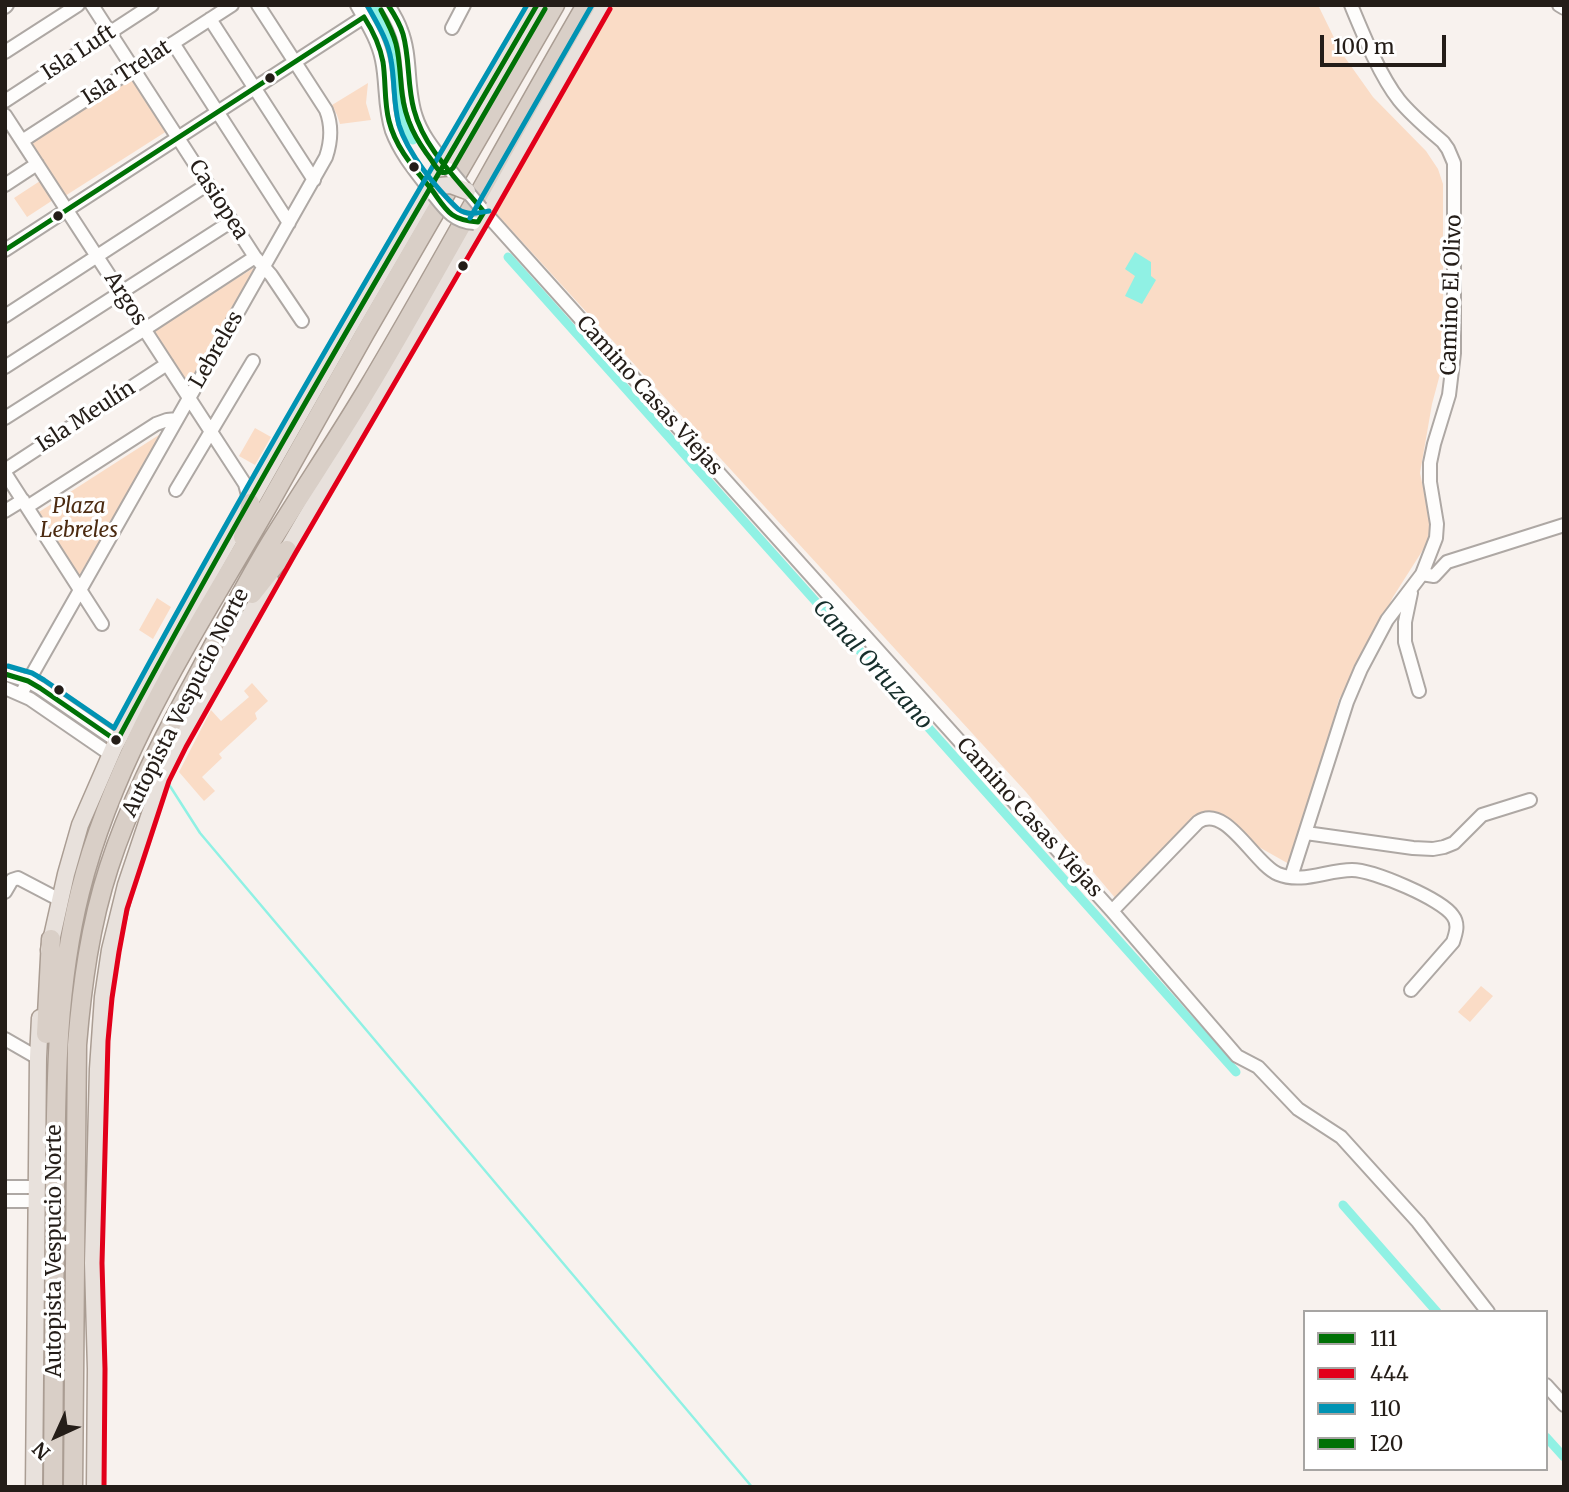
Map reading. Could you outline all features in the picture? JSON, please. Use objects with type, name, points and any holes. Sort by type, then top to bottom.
[{"type":"highway","name":"Autopista Vespucio Norte","points":[[53,1487],[58,1042],[64,974],[80,892],[94,844],[113,789],[135,741],[183,650],[555,5]]},
{"type":"highway","name":"Autopista Vespucio Norte","points":[[73,1487],[76,1072],[79,1017],[101,894],[124,824],[157,752],[271,542],[370,385],[586,5]]},
{"type":"highway","points":[[232,567],[246,530],[250,503]]},
{"type":"highway","points":[[216,641],[287,550]]},
{"type":"highway","points":[[51,939],[46,1068],[55,1124]]},
{"type":"main road","points":[[34,1487],[38,1058],[41,1002],[51,939],[80,825],[114,747],[250,503],[253,484],[434,190],[537,5]]},
{"type":"main road","points":[[94,1487],[96,1369],[93,1263],[97,1069],[103,997],[110,950],[126,885],[164,772],[183,733],[287,550],[602,5]]},
{"type":"main road","points":[[434,190],[451,185],[467,191]]},
{"type":"street","points":[[5,52],[78,5]]},
{"type":"street","name":"Casiopea","points":[[92,5],[254,257],[265,267],[302,321]]},
{"type":"street","name":"Isla Luft","points":[[5,101],[152,5]]},
{"type":"street","name":"Isla Trelat","points":[[14,137],[133,69],[232,5]]},
{"type":"street","name":"Lebreles","points":[[20,694],[324,163],[330,138],[330,121],[323,105],[258,5]]},
{"type":"street","points":[[357,5],[373,32],[380,51],[388,117],[407,160],[434,190],[452,216],[463,221],[481,217]]},
{"type":"street","name":"Camino Casas Viejas","points":[[388,5],[405,42],[412,101],[421,130],[467,191],[481,217],[1112,911],[1237,1056],[1258,1067],[1298,1109],[1341,1137],[1418,1222],[1486,1310]]},
{"type":"street","points":[[452,28],[464,5]]},
{"type":"street","name":"Camino El Olivo","points":[[1291,877],[1347,702],[1361,669],[1387,620],[1422,574],[1436,538],[1437,524],[1430,482],[1430,463],[1449,395],[1454,353],[1455,171],[1451,156],[1443,142],[1399,101],[1364,36],[1351,5]]},
{"type":"street","points":[[1559,5],[1564,8]]},
{"type":"street","points":[[5,250],[364,17]]},
{"type":"street","points":[[210,19],[314,180]]},
{"type":"street","points":[[173,43],[289,223]]},
{"type":"street","name":"Argos","points":[[5,115],[14,137],[37,164],[211,431],[253,484]]},
{"type":"street","points":[[5,185],[37,164]]},
{"type":"street","points":[[5,316],[208,184]]},
{"type":"street","points":[[5,367],[232,221]]},
{"type":"street","points":[[5,418],[254,257]]},
{"type":"street","points":[[176,490],[253,361]]},
{"type":"street","name":"Isla Meulín","points":[[5,471],[167,364]]},
{"type":"street","points":[[5,512],[25,504],[156,424],[177,419]]},
{"type":"street","points":[[5,471],[102,624]]},
{"type":"street","points":[[1422,574],[1434,576],[1447,562],[1564,525]]},
{"type":"street","points":[[1412,589],[1405,622],[1405,642],[1419,691]]},
{"type":"street","points":[[5,674],[28,681],[51,695],[114,747]]},
{"type":"street","points":[[5,688],[39,704],[114,747]]},
{"type":"street","points":[[1306,833],[1433,849],[1454,843],[1482,815],[1530,800]]},
{"type":"street","points":[[1112,911],[1198,822],[1209,817],[1220,820],[1235,832],[1255,855],[1276,873],[1291,877],[1318,876],[1351,870],[1366,872],[1392,881],[1444,907],[1455,918],[1457,932],[1453,942],[1411,990]]},
{"type":"street","points":[[5,892],[12,880],[18,878],[60,900]]},
{"type":"street","points":[[5,1039],[38,1058]]},
{"type":"street","points":[[5,1187],[37,1194]]},
{"type":"street","points":[[5,1201],[37,1194]]},
{"type":"street","points":[[1548,1387],[1564,1405]]},
{"type":"green space","points":[[612,5],[1318,5],[1341,52],[1373,97],[1426,151],[1438,169],[1443,184],[1443,363],[1432,404],[1420,473],[1433,534],[1393,597],[1353,679],[1339,699],[1312,799],[1289,864],[1202,815],[1116,899],[1026,792],[493,210]]},
{"type":"green space","points":[[130,75],[167,131],[65,196],[29,140]]},
{"type":"green space","points":[[368,83],[366,103],[371,120],[340,124],[332,105]]},
{"type":"green space","points":[[40,181],[53,200],[27,217],[14,198]]},
{"type":"green space","points":[[255,267],[190,388],[152,331]]},
{"type":"green space","points":[[255,428],[271,437],[255,465],[239,456]]},
{"type":"green space","name":"Plaza Lebreles","points":[[162,433],[79,576],[39,512]]},
{"type":"green space","points":[[157,598],[171,607],[153,639],[139,630]]},
{"type":"green space","points":[[252,683],[268,701],[255,713],[257,719],[219,754],[222,758],[202,777],[215,791],[204,801],[179,772],[211,710],[221,721],[249,697],[244,691]]},
{"type":"green space","points":[[1481,986],[1493,996],[1470,1022],[1458,1012]]},
{"type":"water","points":[[1135,252],[1151,262],[1151,276],[1156,280],[1142,304],[1125,296],[1135,276],[1125,269]]},
{"type":"waterway","name":"Canal Ortuzano","points":[[373,5],[392,39],[400,104],[413,140]]},
{"type":"waterway","name":"Canal Ortuzano","points":[[508,257],[1236,1072]]},
{"type":"waterway","points":[[168,783],[200,833],[752,1487]]},
{"type":"waterway","name":"Canal Ortuzano","points":[[1343,1205],[1435,1310]]},
{"type":"waterway","name":"Canal Ortuzano","points":[[1548,1439],[1564,1457]]},
{"type":"transit line","name":"110","points":[[367,5],[390,53],[397,117],[403,136],[416,159],[458,209],[469,213],[489,211]]},
{"type":"transit line","name":"111","points":[[5,250],[364,17],[382,56],[387,114],[401,150],[450,213],[461,219],[478,222],[484,212],[443,164],[419,124],[412,101],[403,34],[388,5]]},
{"type":"transit line","name":"110","points":[[8,666],[32,673],[44,680],[114,728],[265,455],[527,5]]},
{"type":"transit line","name":"111","points":[[5,674],[40,688],[117,741],[271,463],[537,5]]},
{"type":"transit line","name":"110","points":[[470,218],[592,5]]},
{"type":"transit line","name":"I20","points":[[381,10],[396,44],[403,103],[412,129],[436,167],[443,173],[453,168],[545,9]]},
{"type":"transit line","name":"444","points":[[104,1487],[102,1263],[108,1041],[112,998],[127,909],[169,781],[295,554],[610,9]]}]
